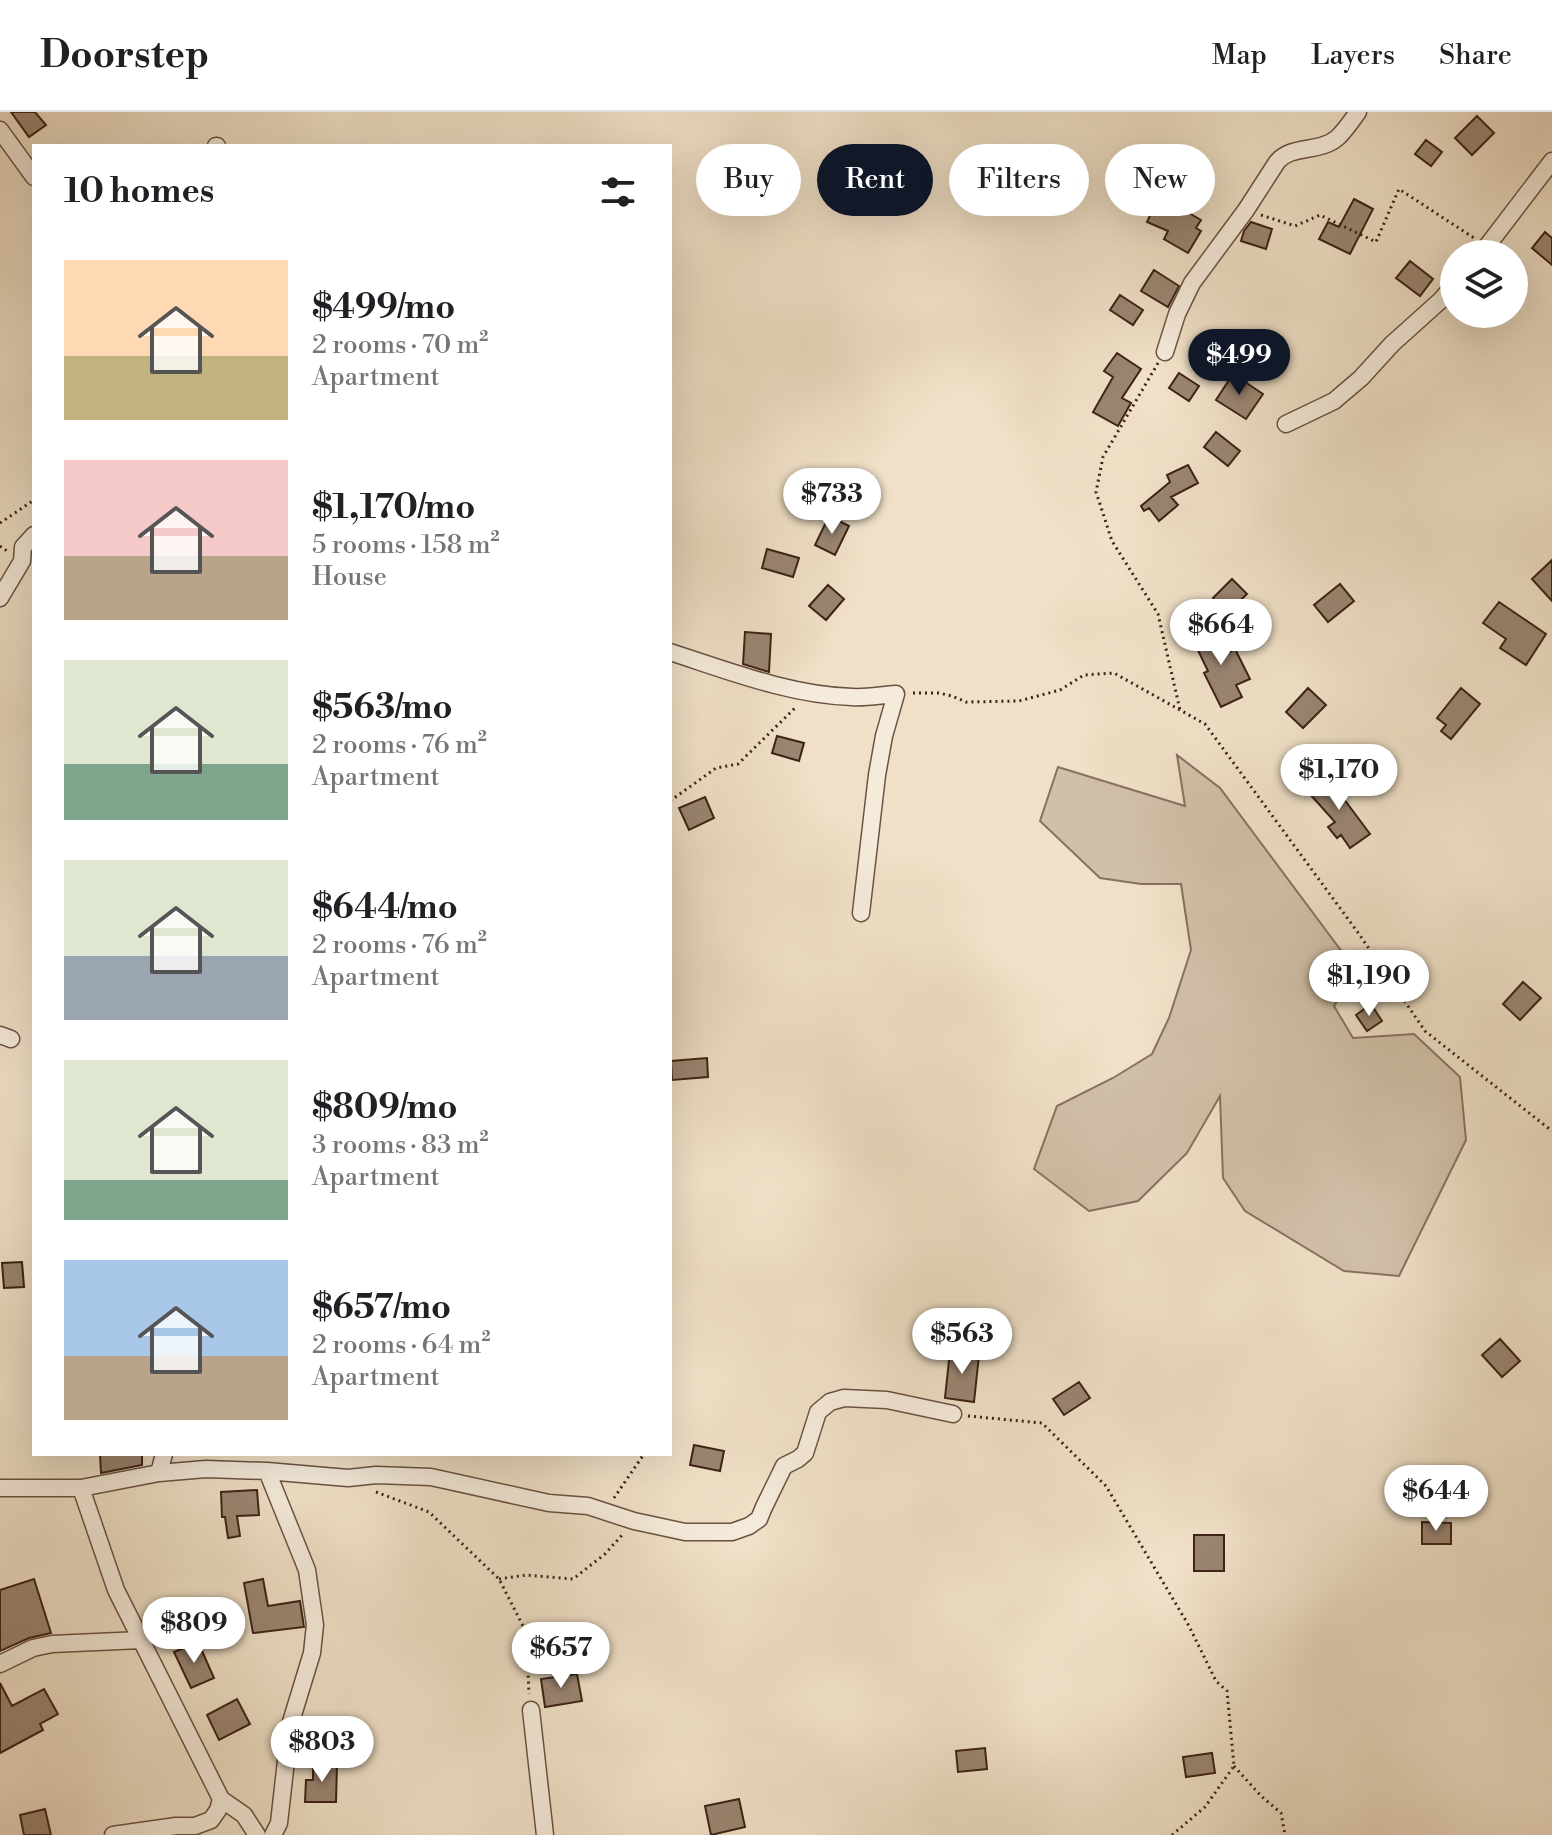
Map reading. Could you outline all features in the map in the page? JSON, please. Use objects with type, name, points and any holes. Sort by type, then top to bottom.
[{"type":"street","points":[[1165,352],[1177,314],[1192,283],[1283,155],[1320,147],[1336,139],[1358,112]]},
{"type":"street","points":[[0,130],[32,174]]},
{"type":"street","points":[[1492,240],[1552,161]]},
{"type":"street","points":[[1286,424],[1334,401],[1440,301]]},
{"type":"street","points":[[0,598],[22,561],[23,547],[32,537]]},
{"type":"street","points":[[672,653],[810,693],[854,698],[896,694],[877,775],[861,913]]},
{"type":"street","points":[[0,1488],[81,1488],[159,1473],[206,1469],[348,1478],[376,1475],[431,1477],[549,1503],[588,1506],[634,1521],[685,1532],[732,1532],[759,1519],[784,1466],[805,1453],[818,1412],[830,1402],[844,1398],[887,1400],[953,1414]]},
{"type":"street","points":[[159,1473],[163,1456]]},
{"type":"street","points":[[267,1471],[307,1570],[315,1625],[312,1653],[290,1725],[279,1823],[273,1835]]},
{"type":"street","points":[[81,1488],[116,1590],[221,1799],[244,1815],[257,1835]]},
{"type":"street","points":[[0,1664],[33,1648],[52,1644],[141,1640]]},
{"type":"street","points":[[531,1710],[545,1835]]},
{"type":"street","points":[[113,1835],[195,1826],[211,1820],[221,1799]]},
{"type":"path","points":[[1246,210],[1295,226],[1320,215],[1376,242],[1399,189],[1469,240]]},
{"type":"path","points":[[1165,352],[1103,457],[1096,492],[1112,541],[1158,614],[1180,710]]},
{"type":"path","points":[[0,523],[32,501]]},
{"type":"path","points":[[896,694],[939,693],[966,702],[1019,701],[1060,690],[1084,675],[1114,673],[1205,724],[1359,934],[1425,1031],[1552,1131]]},
{"type":"path","points":[[672,800],[716,768],[738,764],[810,693]]},
{"type":"path","points":[[953,1414],[1042,1423],[1106,1486],[1189,1626],[1216,1681],[1227,1691],[1234,1766],[1281,1813],[1285,1835]]},
{"type":"path","points":[[605,1510],[643,1456]]},
{"type":"path","points":[[348,1478],[429,1512],[499,1579],[532,1650],[528,1689],[531,1710]]},
{"type":"path","points":[[499,1579],[526,1575],[573,1579],[605,1554],[634,1521]]},
{"type":"path","points":[[1172,1835],[1205,1807],[1234,1766]]},
{"type":"shaded area","points":[[1177,755],[1220,788],[1357,972],[1334,1006],[1353,1038],[1414,1034],[1460,1077],[1466,1140],[1399,1276],[1344,1271],[1245,1211],[1223,1178],[1220,1096],[1187,1153],[1138,1201],[1089,1211],[1034,1169],[1057,1106],[1152,1054],[1169,1018],[1191,950],[1181,884],[1141,884],[1100,878],[1040,821],[1058,767],[1185,806]]},
{"type":"building","points":[[11,112],[35,112],[46,125],[29,137]]},
{"type":"building","points":[[1477,116],[1494,133],[1472,155],[1455,138]]},
{"type":"building","points":[[1426,140],[1442,152],[1431,166],[1415,154]]},
{"type":"building","points":[[1354,199],[1373,209],[1350,254],[1319,239],[1328,222],[1339,227]]},
{"type":"building","points":[[1150,216],[1194,216],[1201,220],[1196,228],[1201,231],[1188,253],[1164,239],[1168,231],[1147,222]]},
{"type":"building","points":[[1251,222],[1272,229],[1266,249],[1241,241]]},
{"type":"building","points":[[1545,232],[1552,238],[1552,265],[1532,248]]},
{"type":"building","points":[[1410,261],[1433,279],[1420,296],[1396,278]]},
{"type":"building","points":[[1154,270],[1179,286],[1168,307],[1141,291]]},
{"type":"building","points":[[1120,295],[1143,310],[1133,325],[1110,310]]},
{"type":"building","points":[[1244,332],[1264,347],[1248,367],[1229,352]]},
{"type":"building","points":[[1117,353],[1141,369],[1122,398],[1131,403],[1118,426],[1093,412],[1113,377],[1104,371]]},
{"type":"building","points":[[1179,373],[1199,386],[1189,401],[1169,388]]},
{"type":"building","points":[[1233,374],[1263,394],[1246,419],[1216,400]]},
{"type":"building","points":[[1216,432],[1240,451],[1228,466],[1204,447]]},
{"type":"building","points":[[1188,465],[1198,483],[1171,497],[1178,505],[1159,521],[1149,508],[1144,511],[1141,506],[1170,482],[1167,475]]},
{"type":"building","points":[[829,516],[849,526],[835,555],[815,545]]},
{"type":"building","points":[[767,549],[799,558],[793,577],[762,568]]},
{"type":"building","points":[[1552,560],[1552,601],[1532,579]]},
{"type":"building","points":[[1232,579],[1247,594],[1227,613],[1213,598]]},
{"type":"building","points":[[1340,584],[1354,601],[1328,622],[1314,605]]},
{"type":"building","points":[[828,585],[844,599],[826,620],[809,606]]},
{"type":"building","points":[[1499,602],[1546,634],[1526,665],[1500,648],[1506,639],[1483,623]]},
{"type":"building","points":[[1219,628],[1230,652],[1235,649],[1250,679],[1236,685],[1242,697],[1221,707],[1204,673],[1208,671],[1193,640]]},
{"type":"building","points":[[745,632],[771,634],[769,672],[743,664]]},
{"type":"building","points":[[1308,688],[1326,705],[1303,728],[1286,712]]},
{"type":"building","points":[[1461,688],[1480,704],[1451,739],[1441,731],[1446,725],[1437,718]]},
{"type":"building","points":[[777,736],[804,743],[799,761],[772,753]]},
{"type":"building","points":[[1330,774],[1345,791],[1341,795],[1370,834],[1350,848],[1341,835],[1337,838],[1328,827],[1335,822],[1309,793]]},
{"type":"building","points":[[705,797],[714,818],[689,830],[679,808]]},
{"type":"building","points":[[1523,982],[1541,998],[1520,1020],[1503,1004]]},
{"type":"building","points":[[1371,1004],[1382,1021],[1367,1031],[1356,1015]]},
{"type":"building","points":[[707,1058],[708,1077],[672,1080],[672,1061]]},
{"type":"building","points":[[22,1262],[24,1287],[4,1288],[2,1263]]},
{"type":"building","points":[[1500,1339],[1520,1361],[1502,1377],[1482,1355]]},
{"type":"building","points":[[950,1351],[979,1355],[974,1402],[945,1398]]},
{"type":"building","points":[[1079,1382],[1090,1398],[1064,1415],[1053,1399]]},
{"type":"building","points":[[694,1445],[724,1451],[720,1471],[690,1465]]},
{"type":"building","points":[[100,1456],[142,1456],[142,1465],[101,1473]]},
{"type":"building","points":[[257,1490],[259,1515],[237,1516],[240,1536],[228,1538],[225,1517],[222,1517],[221,1492]]},
{"type":"building","points":[[1422,1522],[1451,1523],[1451,1544],[1422,1544]]},
{"type":"building","points":[[1194,1535],[1224,1535],[1224,1571],[1194,1571]]},
{"type":"building","points":[[34,1579],[51,1633],[29,1638],[0,1651],[0,1590]]},
{"type":"building","points":[[263,1579],[268,1606],[300,1601],[304,1627],[253,1633],[244,1583]]},
{"type":"building","points":[[198,1642],[214,1678],[191,1688],[174,1652]]},
{"type":"building","points":[[577,1674],[582,1701],[545,1707],[541,1679]]},
{"type":"building","points":[[0,1683],[12,1706],[44,1689],[58,1714],[40,1724],[43,1730],[0,1753]]},
{"type":"building","points":[[237,1699],[250,1724],[219,1740],[207,1715]]},
{"type":"building","points":[[985,1748],[987,1769],[958,1772],[956,1751]]},
{"type":"building","points":[[1212,1753],[1215,1773],[1186,1777],[1183,1757]]},
{"type":"building","points":[[313,1763],[337,1763],[336,1802],[305,1802],[306,1780],[313,1780]]},
{"type":"building","points":[[739,1799],[745,1827],[711,1835],[705,1806]]},
{"type":"building","points":[[45,1809],[51,1835],[24,1835],[20,1815]]}]
